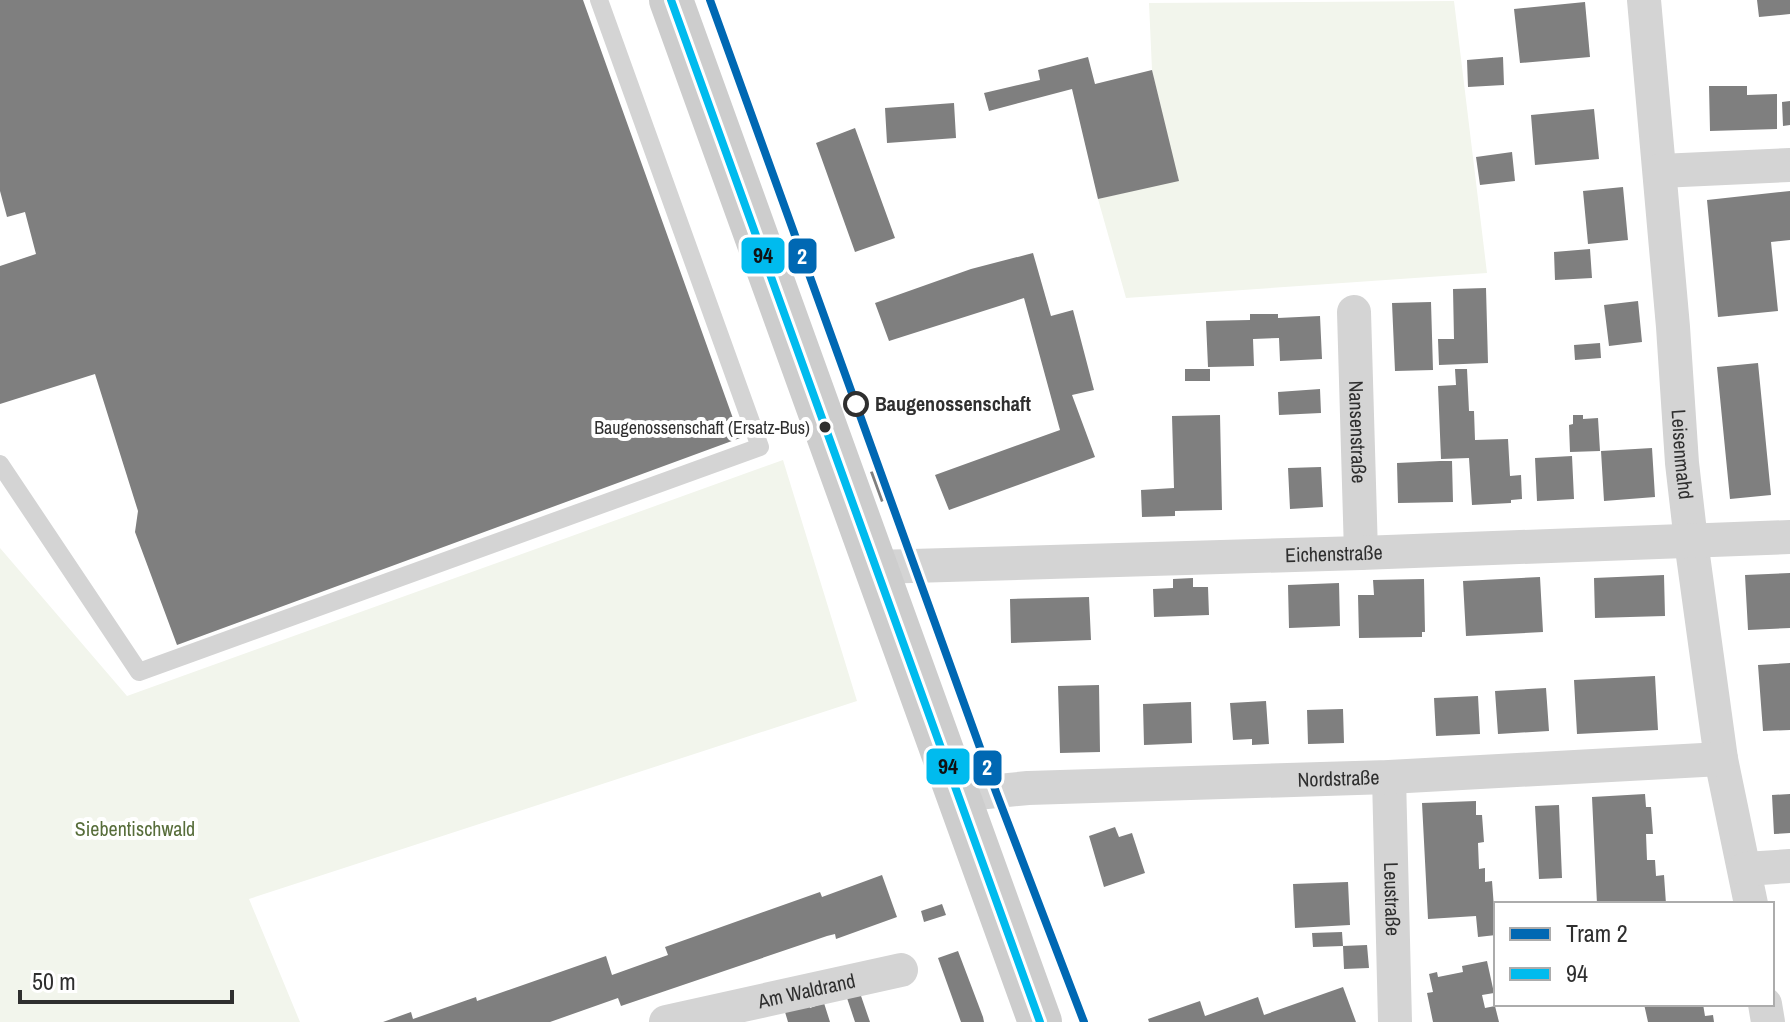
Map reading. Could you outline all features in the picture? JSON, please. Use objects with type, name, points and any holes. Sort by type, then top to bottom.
[{"type":"main road","points":[[671,0],[1040,1022]]},
{"type":"street","name":"Leisenmahd","points":[[1644,0],[1691,541],[1721,759],[1751,902]]},
{"type":"street","points":[[1660,171],[1790,165]]},
{"type":"street","name":"Nansenstraße","points":[[1354,312],[1361,553]]},
{"type":"street","name":"Eichenstraße","points":[[876,567],[1790,537]]},
{"type":"street","name":"Nordstraße","points":[[957,795],[1028,788],[1389,777],[1721,759]]},
{"type":"street","name":"Leustraße","points":[[1389,777],[1395,1022]]},
{"type":"street","points":[[1745,869],[1790,866]]},
{"type":"street","name":"Am Waldrand","points":[[666,1022],[901,970]]},
{"type":"lane","points":[[0,464],[139,672],[760,447],[599,0]]},
{"type":"green space","points":[[1454,1],[1487,273],[1126,298],[1098,199],[1178,180],[1152,70],[1149,3]]},
{"type":"green space","name":"Siebentischwald","points":[[783,460],[857,701],[249,899],[300,1022],[0,1022],[0,548],[127,696]]},
{"type":"building","points":[[0,0],[583,0],[740,438],[177,645],[135,532],[138,511],[95,374],[0,404],[0,266],[36,254],[25,212],[7,217],[0,191]]},
{"type":"building","points":[[1757,0],[1790,0],[1790,14],[1759,17]]},
{"type":"building","points":[[1585,2],[1590,57],[1520,63],[1514,9]]},
{"type":"building","points":[[1088,57],[1095,84],[1152,70],[1179,181],[1098,199],[1072,89],[989,111],[984,93],[1040,80],[1038,70]]},
{"type":"building","points":[[1503,57],[1504,85],[1468,87],[1467,60]]},
{"type":"building","points":[[1709,86],[1747,86],[1747,95],[1777,94],[1777,129],[1710,131]]},
{"type":"building","points":[[1790,101],[1790,125],[1783,126],[1782,102]]},
{"type":"building","points":[[954,103],[956,138],[887,143],[885,108]]},
{"type":"building","points":[[1594,109],[1599,159],[1535,165],[1531,115]]},
{"type":"building","points":[[855,128],[895,238],[855,252],[816,143]]},
{"type":"building","points":[[1512,152],[1515,181],[1480,185],[1476,157]]},
{"type":"building","points":[[1623,187],[1628,240],[1588,244],[1583,191]]},
{"type":"building","points":[[1790,191],[1790,240],[1771,242],[1778,311],[1718,317],[1707,200]]},
{"type":"building","points":[[1590,249],[1592,278],[1555,280],[1554,252]]},
{"type":"building","points":[[1033,253],[1051,316],[1073,310],[1094,390],[1072,395],[1095,457],[949,510],[935,475],[1060,430],[1024,298],[889,341],[875,303],[971,269]]},
{"type":"building","points":[[1486,288],[1488,363],[1439,365],[1438,339],[1454,339],[1453,289]]},
{"type":"building","points":[[1638,301],[1642,342],[1609,346],[1604,305]]},
{"type":"building","points":[[1431,302],[1433,370],[1395,371],[1392,303]]},
{"type":"building","points":[[1250,314],[1278,314],[1278,318],[1320,316],[1322,359],[1280,361],[1279,338],[1253,339],[1254,366],[1208,367],[1206,321],[1250,320]]},
{"type":"building","points":[[1600,343],[1601,358],[1575,360],[1574,345]]},
{"type":"building","points":[[1758,363],[1771,495],[1730,499],[1717,367]]},
{"type":"building","points":[[1185,369],[1210,369],[1210,381],[1185,381]]},
{"type":"building","points":[[1455,369],[1467,369],[1469,411],[1474,411],[1475,440],[1508,439],[1510,476],[1521,475],[1522,499],[1511,500],[1511,503],[1472,505],[1469,458],[1441,459],[1438,386],[1456,385]]},
{"type":"building","points":[[1320,389],[1321,413],[1279,415],[1278,392]]},
{"type":"building","points":[[1220,415],[1222,510],[1175,511],[1175,516],[1142,517],[1141,490],[1174,488],[1172,416]]},
{"type":"building","points":[[1573,415],[1583,415],[1583,419],[1598,418],[1600,451],[1570,452],[1569,425],[1573,424]]},
{"type":"building","points":[[1652,448],[1655,497],[1604,501],[1601,451]]},
{"type":"building","points":[[1572,456],[1574,499],[1537,501],[1535,458]]},
{"type":"building","points":[[1452,461],[1453,502],[1398,503],[1397,463]]},
{"type":"building","points":[[1321,467],[1323,507],[1290,509],[1288,468]]},
{"type":"building","points":[[874,471],[886,500],[881,502],[870,472]]},
{"type":"building","points":[[1790,573],[1790,628],[1748,630],[1745,575]]},
{"type":"building","points":[[1664,575],[1665,616],[1595,618],[1594,578]]},
{"type":"building","points":[[1540,577],[1543,632],[1466,636],[1463,581]]},
{"type":"building","points":[[1193,578],[1193,587],[1208,587],[1209,615],[1154,617],[1153,589],[1173,588],[1173,579]]},
{"type":"building","points":[[1424,579],[1425,632],[1422,632],[1422,637],[1359,638],[1358,595],[1374,595],[1373,580]]},
{"type":"building","points":[[1339,583],[1340,626],[1289,628],[1288,585]]},
{"type":"building","points":[[1089,597],[1091,640],[1011,643],[1010,599]]},
{"type":"building","points":[[1790,663],[1790,730],[1763,731],[1758,665]]},
{"type":"building","points":[[1655,676],[1658,730],[1577,734],[1574,680]]},
{"type":"building","points":[[1099,685],[1100,752],[1060,753],[1058,686]]},
{"type":"building","points":[[1546,688],[1549,731],[1498,734],[1495,691]]},
{"type":"building","points":[[1478,696],[1480,734],[1436,736],[1434,698]]},
{"type":"building","points":[[1266,701],[1269,744],[1252,745],[1252,739],[1233,740],[1230,703]]},
{"type":"building","points":[[1191,702],[1192,743],[1144,745],[1143,704]]},
{"type":"building","points":[[1343,709],[1344,743],[1308,744],[1307,710]]},
{"type":"building","points":[[1645,794],[1646,807],[1651,807],[1653,834],[1646,834],[1647,860],[1655,860],[1656,876],[1664,875],[1666,902],[1597,902],[1592,797]]},
{"type":"building","points":[[1790,794],[1790,833],[1774,834],[1772,795]]},
{"type":"building","points":[[1476,801],[1476,815],[1482,815],[1484,842],[1478,843],[1479,869],[1485,868],[1485,882],[1492,881],[1494,935],[1478,937],[1476,916],[1428,919],[1422,803]]},
{"type":"building","points":[[1559,805],[1562,878],[1539,879],[1535,806]]},
{"type":"building","points":[[1115,827],[1119,837],[1132,833],[1145,873],[1104,887],[1089,836]]},
{"type":"building","points":[[882,875],[897,917],[836,939],[835,934],[827,936],[621,1006],[618,998],[550,1022],[383,1022],[411,1012],[413,1019],[476,997],[477,1001],[606,956],[612,975],[668,955],[665,947],[820,892],[822,897]]},
{"type":"building","points":[[1348,882],[1350,925],[1295,928],[1293,884]]},
{"type":"building","points":[[942,904],[946,915],[924,922],[921,911]]},
{"type":"building","points":[[1342,932],[1343,946],[1313,947],[1312,933]]},
{"type":"building","points":[[1367,945],[1369,968],[1344,969],[1343,946]]},
{"type":"building","points":[[958,951],[984,1022],[961,1022],[938,958]]},
{"type":"building","points":[[1487,961],[1494,993],[1482,995],[1485,1008],[1495,1006],[1499,1022],[1433,1022],[1427,993],[1433,992],[1429,974],[1437,972],[1438,977],[1463,972],[1462,966]]},
{"type":"building","points":[[1343,987],[1356,1022],[1149,1022],[1148,1019],[1200,1001],[1205,1016],[1258,997],[1264,1015]]},
{"type":"building","points":[[860,993],[870,1022],[855,1022],[847,998]]},
{"type":"building","points":[[824,1003],[830,1022],[788,1022],[785,1012]]},
{"type":"building","points":[[1644,1006],[1703,1006],[1705,1016],[1713,1015],[1714,1022],[1648,1022]]},
{"type":"tram line","name":"2","points":[[710,0],[996,792],[1084,1022]]},
{"type":"transit line","name":"94","points":[[671,0],[1040,1022]]},
{"type":"place","name":"Baugenossenschaft","points":[[856,404]]},
{"type":"place","name":"Baugenossenschaft (Ersatz-Bus)","points":[[825,427]]}]
